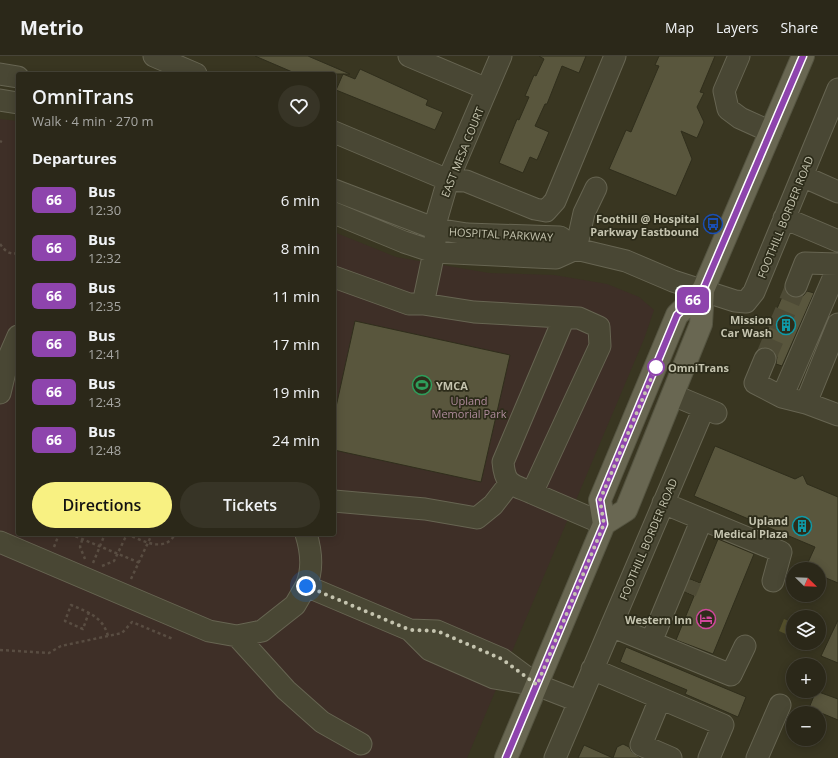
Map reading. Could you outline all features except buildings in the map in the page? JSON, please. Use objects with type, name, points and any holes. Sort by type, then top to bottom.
[{"type":"main road","points":[[604,524],[626,510],[701,324],[703,290],[803,56]]},
{"type":"main road","points":[[506,758],[604,524],[600,500],[677,315],[703,290]]},
{"type":"street","points":[[154,56],[191,72]]},
{"type":"street","points":[[409,56],[487,89]]},
{"type":"street","name":"EAST MESA COURT","points":[[423,304],[434,252],[437,218],[448,180],[501,56]]},
{"type":"street","points":[[336,133],[448,180],[466,181],[535,209],[546,211],[555,201],[615,56]]},
{"type":"street","points":[[739,56],[724,91],[728,109],[740,118],[771,132]]},
{"type":"street","points":[[0,74],[16,77]]},
{"type":"street","name":"FOOTHILL BORDER ROAD","points":[[703,290],[735,301],[746,302],[754,292],[838,89]]},
{"type":"street","points":[[0,100],[16,103]]},
{"type":"street","points":[[802,176],[838,192]]},
{"type":"street","points":[[576,249],[584,213],[596,188]]},
{"type":"street","name":"HOSPITAL PARKWAY","points":[[336,191],[436,229],[467,234],[560,237],[576,249],[626,261],[673,281],[703,290]]},
{"type":"street","name":"HOSPITAL PARKWAY","points":[[336,214],[404,242],[434,252],[556,258],[576,249]]},
{"type":"street","points":[[784,218],[838,241]]},
{"type":"street","points":[[796,286],[805,263],[838,264]]},
{"type":"street","points":[[809,405],[838,267]]},
{"type":"street","points":[[336,279],[409,304],[423,304],[474,312],[579,318],[600,326],[600,346],[532,493]]},
{"type":"street","points":[[809,405],[838,296]]},
{"type":"street","points":[[564,318],[503,462],[504,476],[510,483],[604,524]]},
{"type":"street","points":[[809,405],[838,324]]},
{"type":"street","points":[[5,386],[8,359],[16,341]]},
{"type":"street","points":[[765,359],[755,383],[809,405]]},
{"type":"street","name":"FOOTHILL BORDER ROAD","points":[[554,758],[663,503],[710,410],[673,395]]},
{"type":"street","points":[[336,501],[424,509],[477,518],[493,505],[510,483]]},
{"type":"street","points":[[663,503],[781,552],[773,581]]},
{"type":"street","points":[[651,642],[702,519]]},
{"type":"street","points":[[0,542],[209,631],[237,636],[262,631],[294,605],[306,586],[309,578],[310,548],[307,536]]},
{"type":"street","points":[[668,603],[682,601],[689,586],[694,571],[686,557]]},
{"type":"street","points":[[306,586],[410,630],[430,650],[494,678],[537,685],[578,701]]},
{"type":"street","points":[[611,626],[731,675],[745,646]]},
{"type":"street","points":[[237,636],[286,690],[317,718],[361,744]]},
{"type":"street","points":[[592,669],[723,725],[709,758]]},
{"type":"street","points":[[660,698],[641,745],[671,758]]},
{"type":"street","points":[[758,758],[780,705]]},
{"type":"path","points":[[0,244],[6,252],[16,253]]},
{"type":"path","points":[[54,547],[58,536]]},
{"type":"path","points":[[75,536],[140,563]]},
{"type":"path","points":[[83,536],[81,550],[90,562],[106,569]]},
{"type":"path","points":[[90,562],[105,536]]},
{"type":"path","points":[[100,566],[111,563],[118,554],[126,536]]},
{"type":"path","points":[[132,536],[148,543],[160,545],[171,540],[174,536]]},
{"type":"path","points":[[124,577],[132,578],[151,536]]},
{"type":"path","points":[[89,612],[83,629],[64,621],[71,605],[89,612],[101,621],[108,636]]},
{"type":"path","points":[[0,650],[49,653],[61,646],[122,633],[132,622],[173,639]]},
{"type":"green space","name":"Upland Memorial Park","points":[[0,119],[16,121],[16,536],[336,536],[336,233],[396,257],[489,273],[554,275],[607,284],[639,297],[654,310],[644,339],[467,758],[0,758]]},
{"type":"shaded area","points":[[784,619],[786,620],[786,634],[779,631]]},
{"type":"tunnel","points":[[765,359],[796,286]]},
{"type":"tunnel","points":[[686,592],[691,580]]},
{"type":"bus line","name":"66","points":[[506,758],[604,524],[600,500],[677,315],[703,290],[803,56]]},
{"type":"place","name":"Foothill @ Hospital Parkway Eastbound","points":[[713,224]]},
{"type":"place","name":"Mission Car Wash","points":[[786,325]]},
{"type":"place","name":"OmniTrans","points":[[656,367]]},
{"type":"place","name":"YMCA","points":[[422,385]]},
{"type":"place","name":"Upland Medical Plaza","points":[[802,526]]},
{"type":"place","name":"Western Inn","points":[[706,619]]},
{"type":"route","points":[[306,586],[410,630],[437,631],[502,659],[537,685],[604,524],[600,500],[656,367]]}]
